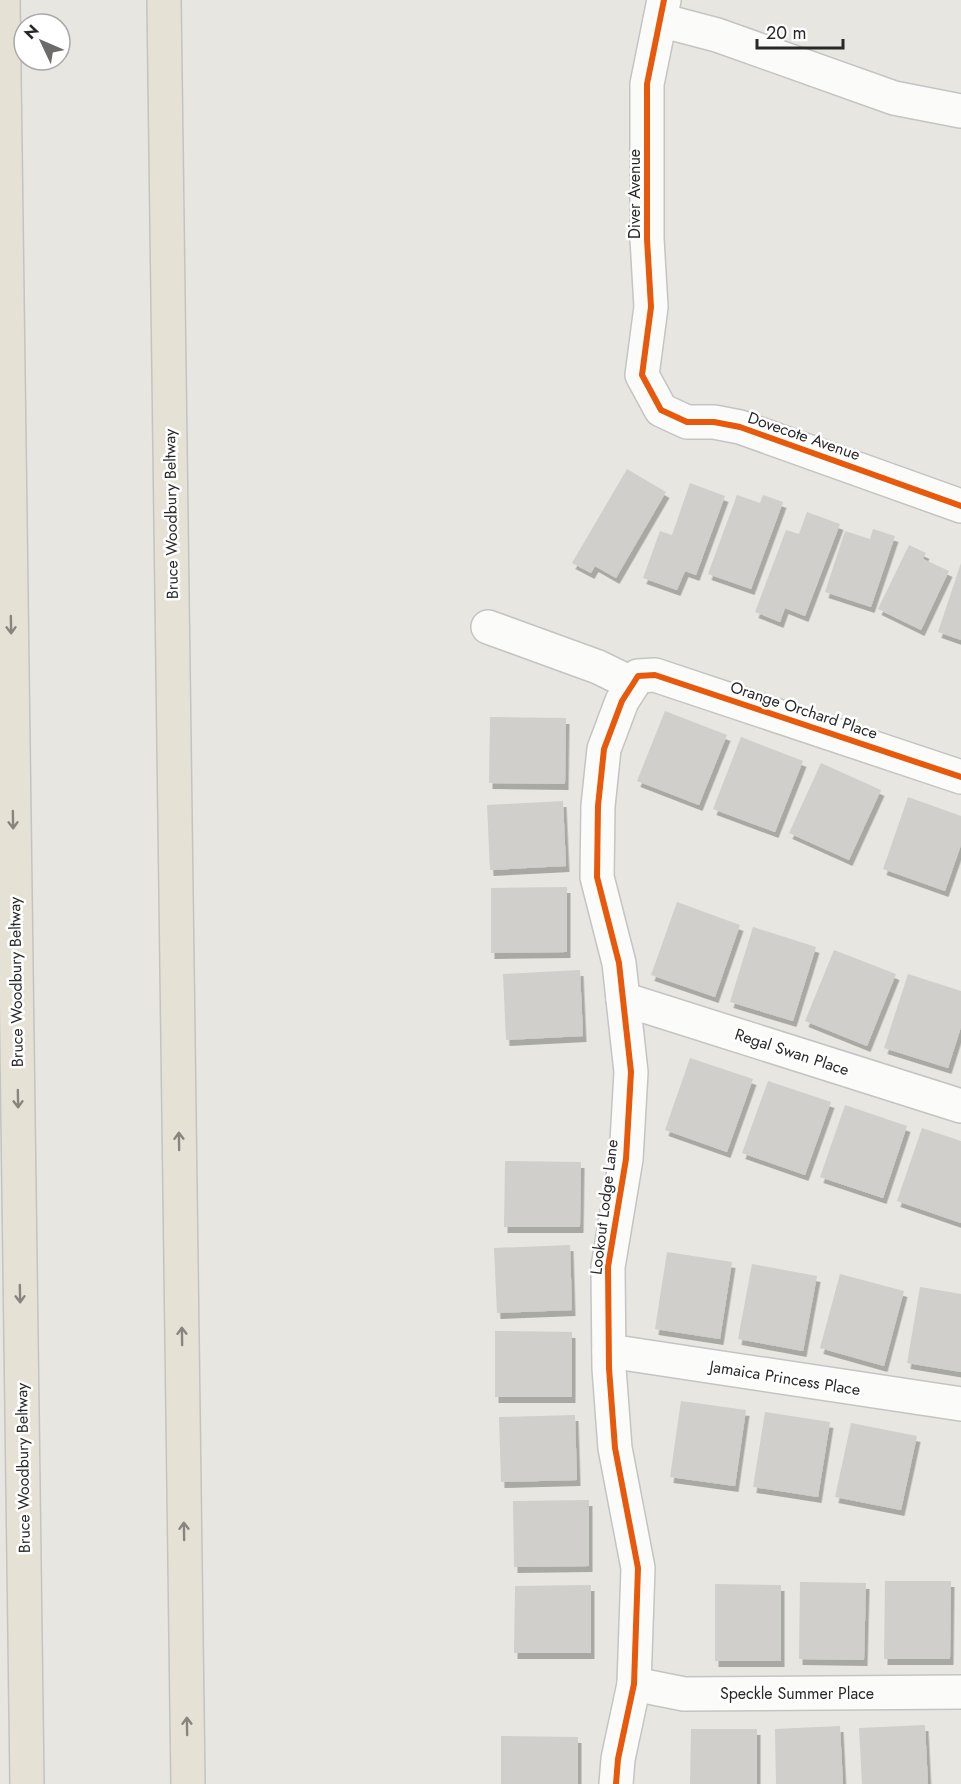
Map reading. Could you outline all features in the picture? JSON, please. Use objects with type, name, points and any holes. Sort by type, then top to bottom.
[{"type":"highway","name":"Bruce Woodbury Beltway","points":[[3,0],[27,1784]]},
{"type":"highway","name":"Bruce Woodbury Beltway","points":[[164,0],[188,1784]]},
{"type":"highway","points":[[167,248],[186,0]]},
{"type":"highway","points":[[0,482],[10,577]]},
{"type":"street","points":[[662,10],[717,35],[894,98],[961,111]]},
{"type":"street","name":"Diver Avenue","points":[[649,388],[642,375],[651,307],[647,238],[647,84],[662,10]]},
{"type":"street","name":"Dovecote Avenue","points":[[649,388],[661,410],[687,422],[714,422],[740,427],[961,506]]},
{"type":"street","name":"Orange Orchard Place","points":[[488,627],[635,680],[655,675],[961,777]]},
{"type":"street","name":"Lookout Lodge Lane","points":[[616,1784],[618,1760],[634,1684],[638,1568],[615,1448],[609,1351],[608,1267],[626,1159],[631,1072],[619,963],[597,877],[598,806],[604,749],[622,701],[635,680]]},
{"type":"street","name":"Regal Swan Place","points":[[623,999],[961,1106]]},
{"type":"street","name":"Jamaica Princess Place","points":[[609,1351],[961,1404]]},
{"type":"street","name":"Speckle Summer Place","points":[[634,1684],[684,1694],[961,1692]]},
{"type":"building","points":[[627,469],[666,492],[616,578],[595,566],[591,573],[572,563]]},
{"type":"building","points":[[690,483],[725,496],[696,575],[685,571],[677,590],[643,578],[660,531],[672,535]]},
{"type":"building","points":[[737,495],[760,503],[763,495],[783,502],[751,589],[708,574]]},
{"type":"building","points":[[807,512],[840,524],[805,616],[785,608],[780,622],[755,612],[786,530],[799,534]]},
{"type":"building","points":[[873,529],[895,536],[871,607],[825,592],[845,531],[870,539]]},
{"type":"building","points":[[909,545],[926,553],[923,559],[949,571],[921,630],[878,609]]},
{"type":"building","points":[[961,563],[961,640],[938,632]]},
{"type":"building","points":[[665,711],[727,735],[699,805],[637,781]]},
{"type":"building","points":[[490,717],[566,718],[565,784],[489,783]]},
{"type":"building","points":[[741,737],[803,761],[775,832],[713,809]]},
{"type":"building","points":[[821,763],[881,790],[849,860],[789,833]]},
{"type":"building","points":[[908,797],[961,816],[961,845],[945,891],[883,869]]},
{"type":"building","points":[[563,801],[566,866],[490,870],[487,805]]},
{"type":"building","points":[[567,887],[567,952],[491,953],[491,888]]},
{"type":"building","points":[[677,902],[740,925],[715,997],[651,975]]},
{"type":"building","points":[[753,927],[816,947],[793,1021],[730,1002]]},
{"type":"building","points":[[834,950],[896,974],[867,1046],[805,1021]]},
{"type":"building","points":[[580,970],[583,1036],[506,1040],[503,974]]},
{"type":"building","points":[[908,974],[961,991],[961,1027],[948,1068],[884,1048]]},
{"type":"building","points":[[690,1058],[753,1079],[727,1152],[665,1130]]},
{"type":"building","points":[[768,1081],[831,1102],[805,1175],[742,1153]]},
{"type":"building","points":[[845,1105],[907,1126],[883,1198],[820,1177]]},
{"type":"building","points":[[922,1128],[961,1141],[961,1223],[897,1201]]},
{"type":"building","points":[[505,1161],[581,1162],[580,1227],[504,1227]]},
{"type":"building","points":[[570,1245],[572,1310],[497,1313],[494,1248]]},
{"type":"building","points":[[667,1252],[732,1262],[720,1339],[655,1329]]},
{"type":"building","points":[[752,1264],[817,1276],[803,1351],[738,1339]]},
{"type":"building","points":[[840,1274],[904,1291],[884,1366],[820,1348]]},
{"type":"building","points":[[920,1287],[961,1294],[961,1372],[907,1363]]},
{"type":"building","points":[[495,1331],[572,1332],[572,1397],[495,1397]]},
{"type":"building","points":[[681,1401],[746,1410],[735,1486],[670,1477]]},
{"type":"building","points":[[765,1412],[830,1422],[818,1497],[753,1487]]},
{"type":"building","points":[[575,1415],[577,1480],[501,1482],[499,1417]]},
{"type":"building","points":[[851,1423],[917,1436],[901,1510],[835,1497]]},
{"type":"building","points":[[589,1500],[589,1566],[514,1567],[513,1501]]},
{"type":"building","points":[[885,1581],[951,1581],[950,1659],[884,1659]]},
{"type":"building","points":[[800,1582],[866,1583],[864,1660],[799,1659]]},
{"type":"building","points":[[715,1584],[781,1585],[781,1661],[715,1661]]},
{"type":"building","points":[[591,1585],[591,1653],[514,1653],[515,1586]]},
{"type":"building","points":[[925,1725],[928,1784],[862,1784],[859,1728]]},
{"type":"building","points":[[840,1726],[843,1784],[776,1784],[775,1729]]},
{"type":"building","points":[[691,1729],[757,1729],[757,1784],[690,1784]]},
{"type":"building","points":[[501,1736],[578,1737],[578,1784],[501,1784]]},
{"type":"cycle path","points":[[664,0],[647,84],[647,239],[651,307],[642,375],[661,410],[687,422],[714,422],[740,427],[961,506]]},
{"type":"cycle path","points":[[616,1784],[618,1759],[634,1684],[638,1568],[615,1448],[609,1368],[608,1267],[626,1159],[631,1072],[619,963],[597,877],[598,806],[604,749],[622,701],[638,676],[655,675],[961,777]]}]
